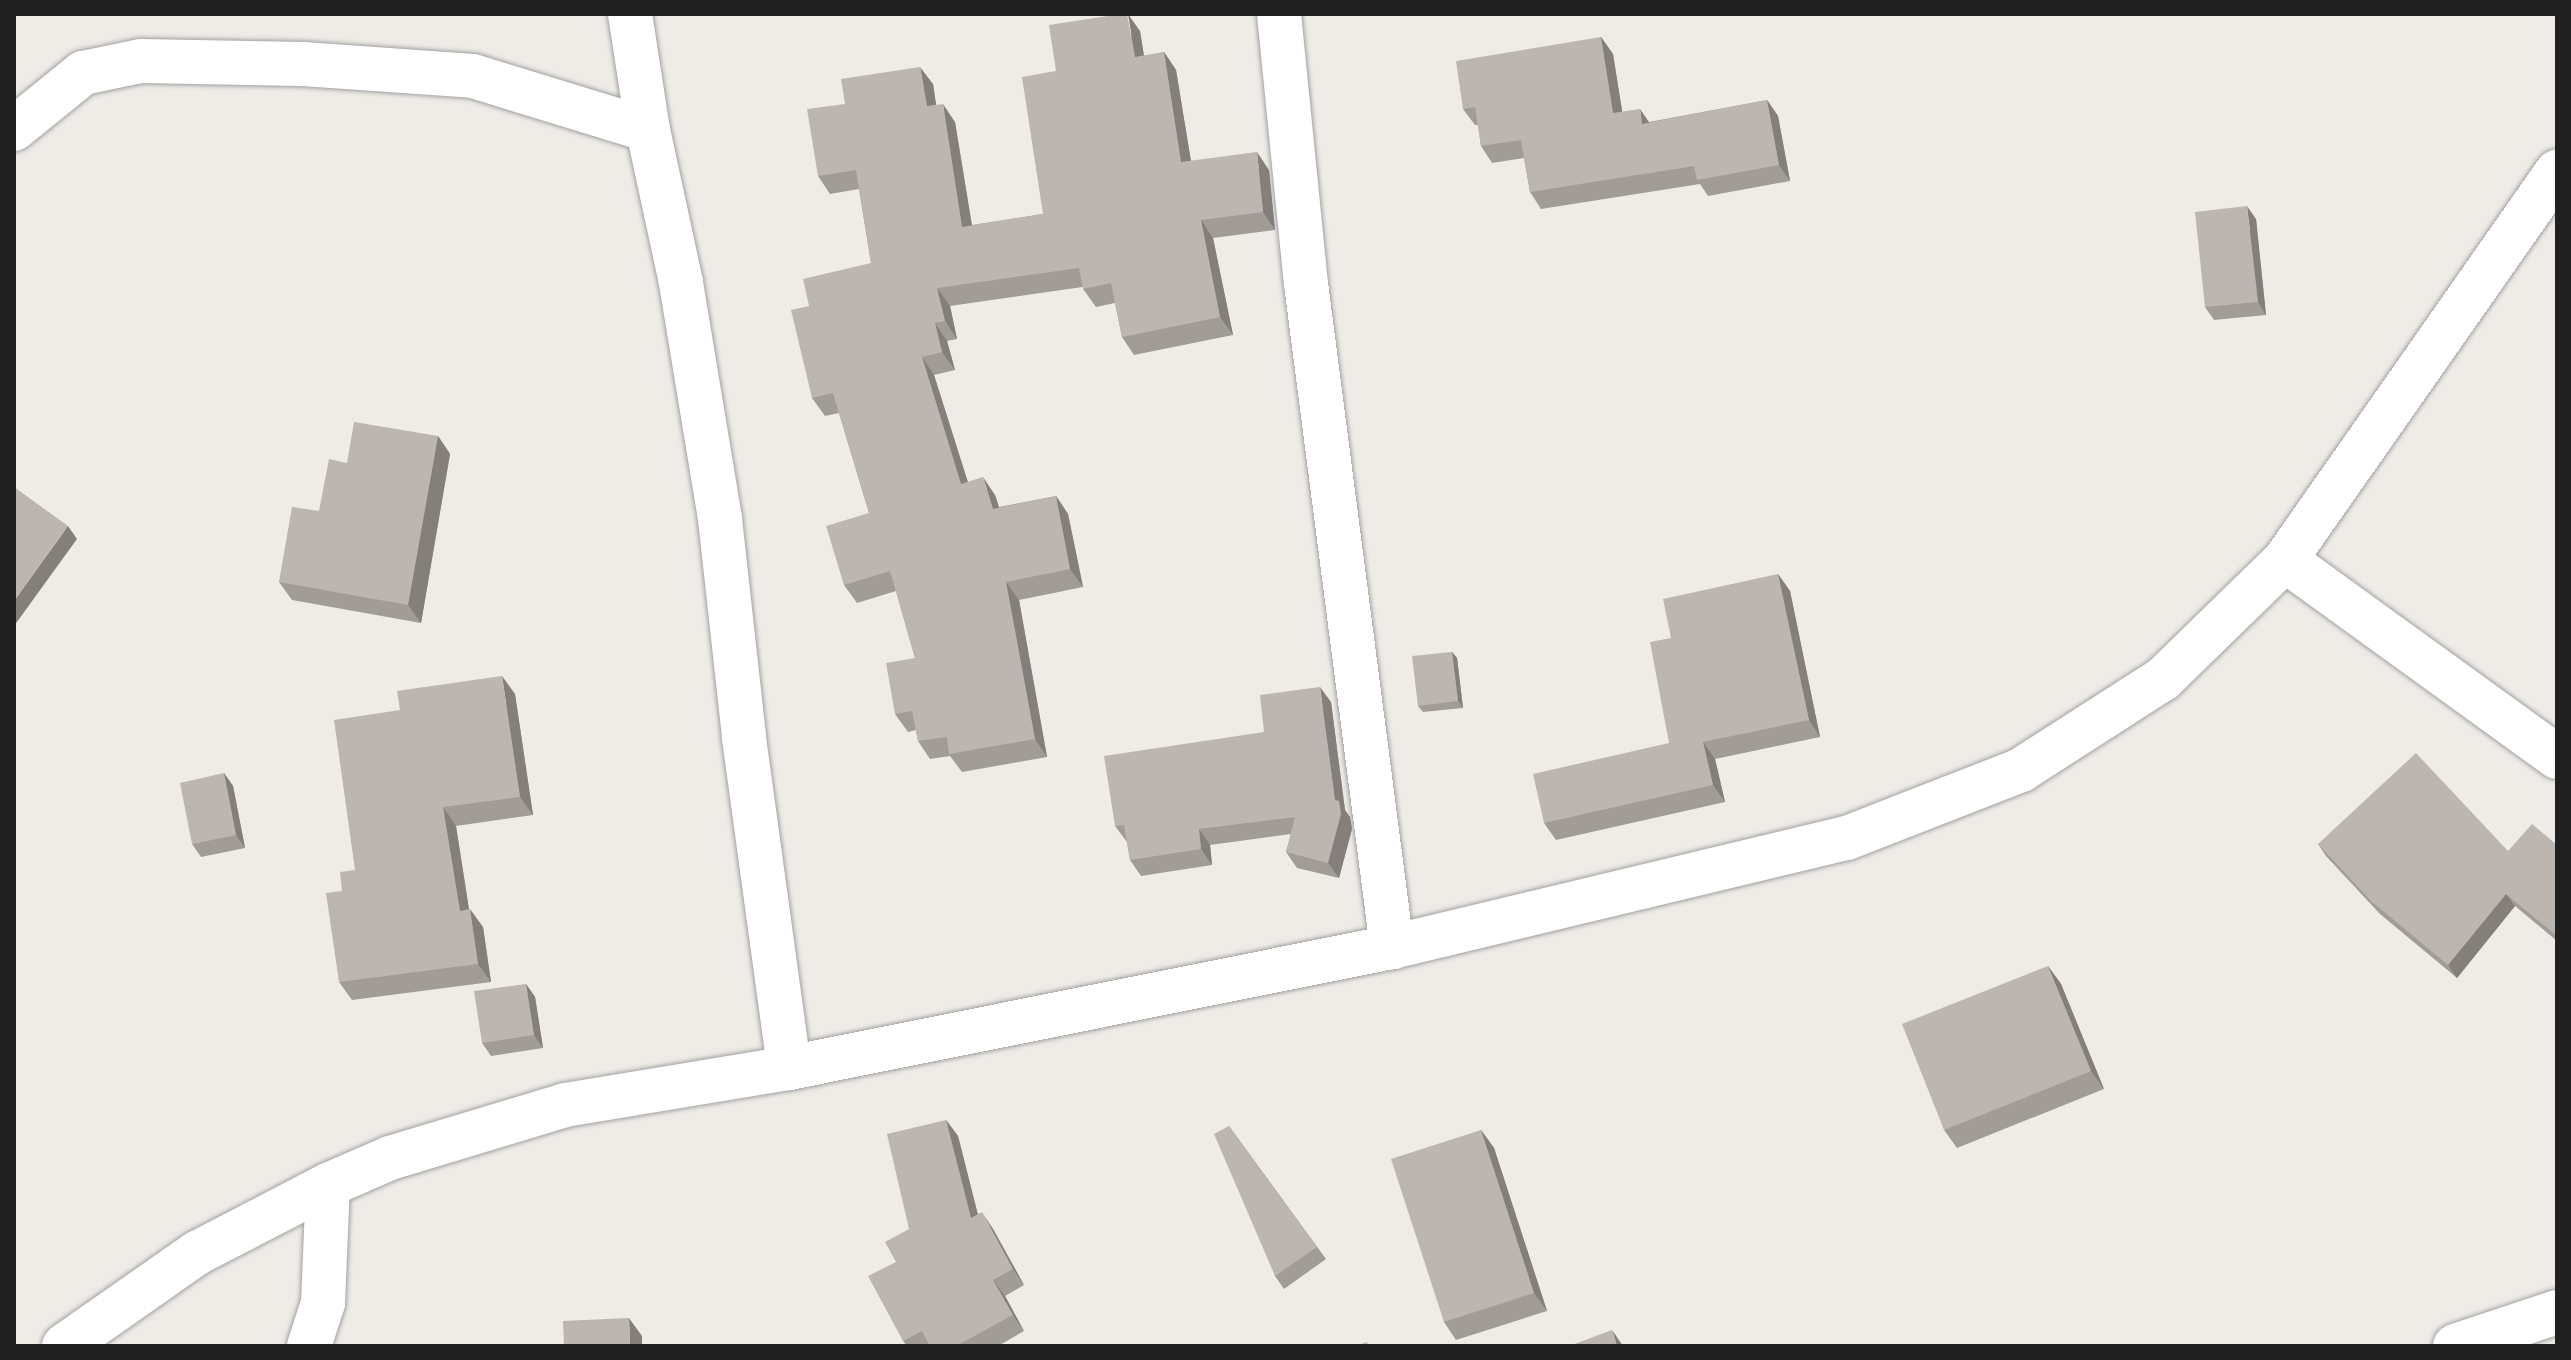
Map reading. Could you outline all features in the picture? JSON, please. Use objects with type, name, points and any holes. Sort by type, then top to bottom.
[{"type":"street","points":[[630,14],[648,130],[681,283],[720,519],[744,738],[789,1068]]},
{"type":"street","points":[[1286,15],[1306,284],[1392,947]]},
{"type":"street","points":[[14,129],[83,73],[141,61],[303,64],[473,76],[648,130]]},
{"type":"street","points":[[64,1346],[197,1253],[328,1185],[390,1158],[565,1105],[789,1068],[1392,947],[1847,838],[2021,770],[2163,679],[2285,560],[2557,172]]},
{"type":"street","points":[[2285,560],[2557,757]]},
{"type":"street","points":[[309,1346],[323,1303],[328,1185]]},
{"type":"street","points":[[2455,1346],[2557,1312]]},
{"type":"building","points":[[1127,14],[1135,57],[1164,52],[1181,162],[1257,152],[1263,212],[1201,220],[1220,317],[1122,337],[1111,283],[1083,289],[1079,268],[937,288],[945,321],[935,323],[942,352],[922,357],[961,484],[983,477],[993,509],[1056,496],[1070,569],[1006,582],[1035,739],[949,754],[947,737],[918,741],[912,711],[895,714],[886,663],[915,658],[890,571],[844,585],[826,526],[869,513],[833,393],[812,398],[791,310],[809,306],[803,279],[871,263],[856,170],[818,176],[807,109],[845,104],[841,79],[920,67],[927,106],[943,104],[962,227],[1043,214],[1022,77],[1056,71],[1049,25]]},
{"type":"building","points":[[1601,37],[1613,113],[1640,109],[1642,124],[1767,100],[1779,165],[1697,180],[1694,166],[1530,192],[1521,140],[1481,146],[1475,107],[1463,109],[1456,61]]},
{"type":"building","points":[[2247,206],[2258,302],[2205,307],[2195,212]]},
{"type":"building","points":[[354,422],[438,436],[408,605],[279,582],[292,507],[319,511],[329,459],[347,463]]},
{"type":"building","points":[[14,487],[68,526],[14,601]]},
{"type":"building","points":[[1778,574],[1809,720],[1703,742],[1713,785],[1544,823],[1533,774],[1669,743],[1650,642],[1671,638],[1663,599]]},
{"type":"building","points":[[1452,652],[1458,701],[1418,706],[1412,656]]},
{"type":"building","points":[[502,676],[520,797],[443,807],[460,911],[470,909],[478,964],[339,982],[326,893],[342,891],[340,872],[355,870],[334,720],[400,710],[397,691]]},
{"type":"building","points":[[1320,687],[1335,800],[1339,801],[1341,814],[1328,863],[1286,852],[1295,817],[1199,829],[1201,849],[1130,860],[1124,825],[1115,826],[1104,756],[1264,732],[1260,695]]},
{"type":"building","points":[[2416,753],[2508,851],[2532,824],[2557,845],[2557,936],[2506,894],[2448,965],[2371,901],[2318,844]]},
{"type":"building","points":[[224,773],[236,835],[192,844],[180,783]]},
{"type":"building","points":[[2048,966],[2091,1071],[1944,1130],[1902,1024]]},
{"type":"building","points":[[526,984],[534,1035],[482,1043],[474,991]]},
{"type":"building","points":[[946,1120],[971,1218],[982,1212],[1013,1269],[993,1280],[1013,1315],[956,1346],[930,1346],[922,1331],[903,1341],[868,1276],[896,1262],[885,1242],[909,1229],[887,1134]]},
{"type":"building","points":[[1229,1126],[1317,1247],[1275,1276],[1214,1134]]},
{"type":"building","points":[[1481,1130],[1534,1293],[1444,1322],[1391,1159]]},
{"type":"building","points":[[629,1318],[630,1346],[564,1346],[563,1321]]},
{"type":"building","points":[[1612,1330],[1617,1346],[1569,1346]]}]
